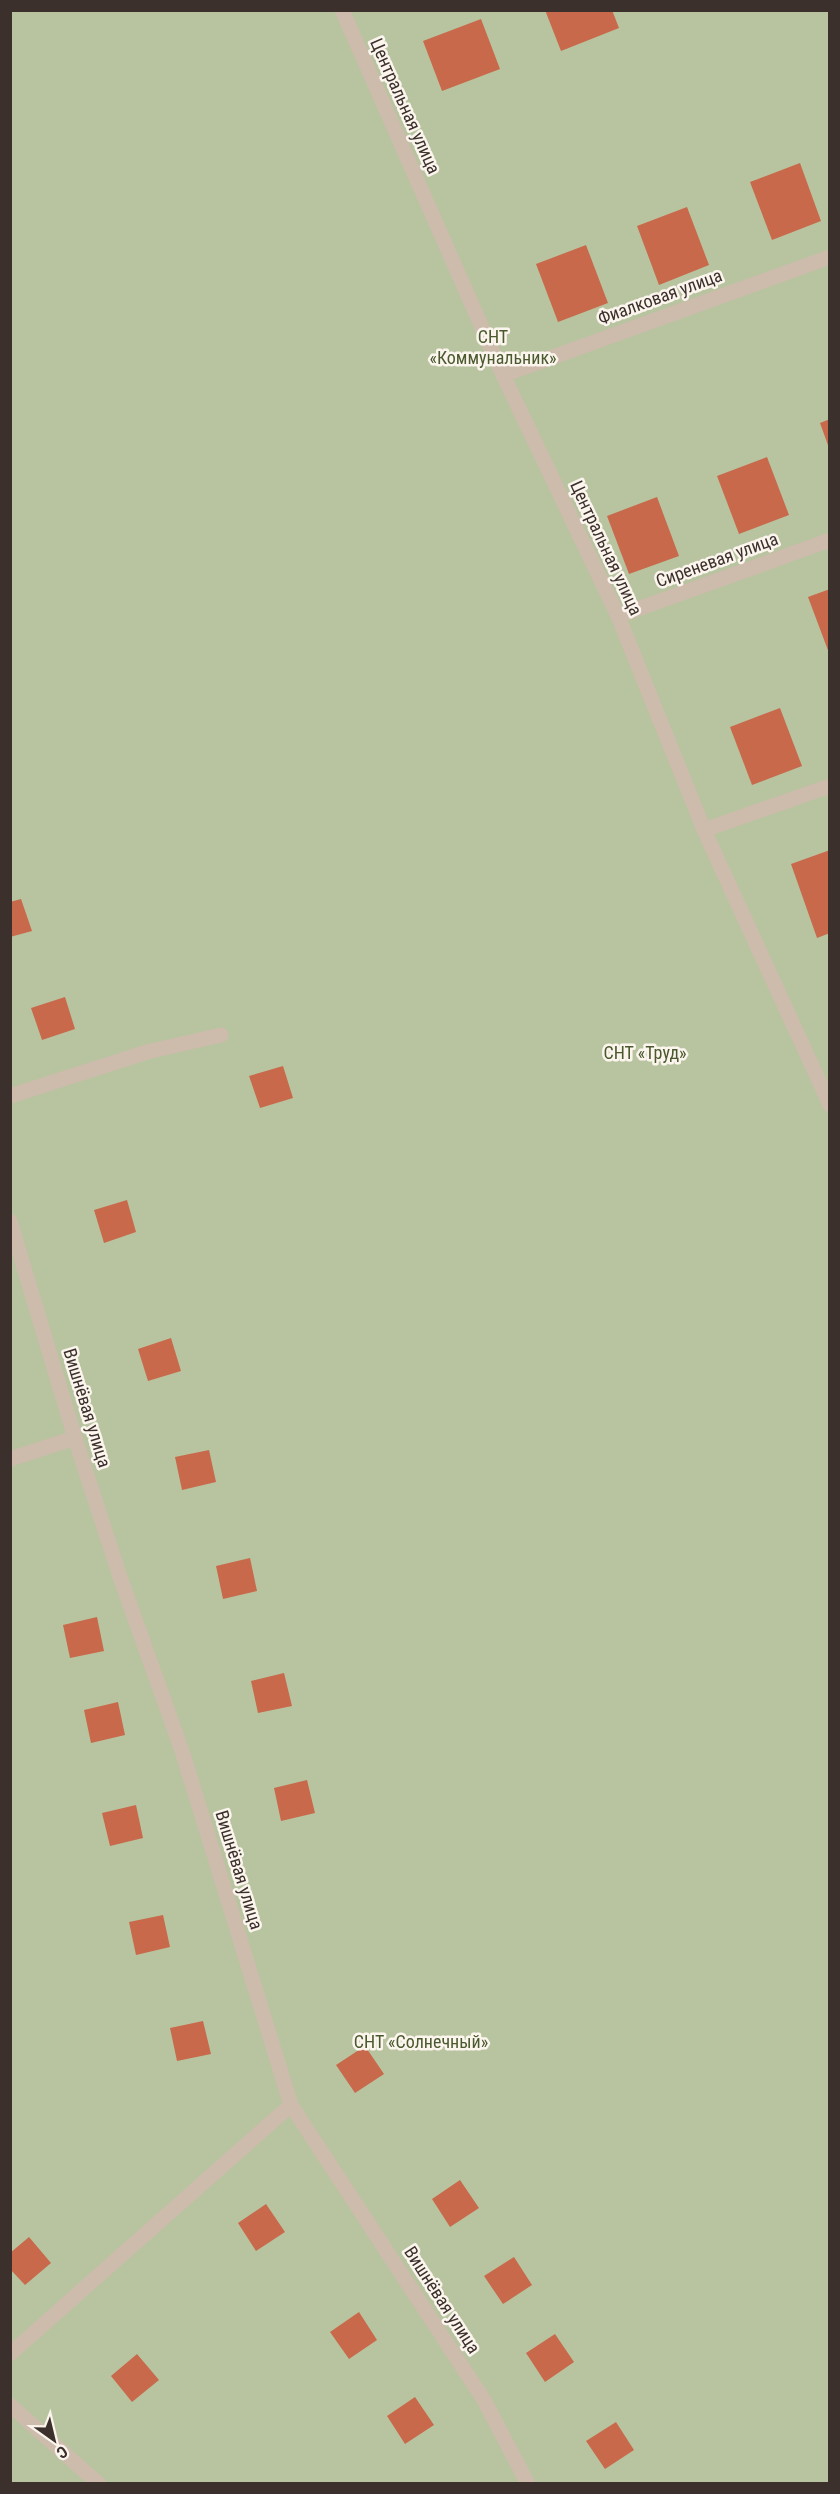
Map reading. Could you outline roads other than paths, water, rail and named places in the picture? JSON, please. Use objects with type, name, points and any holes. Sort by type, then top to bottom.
[{"type":"street","name":"Центральная улица","points":[[344,11],[503,375],[618,616],[704,830],[830,1105]]},
{"type":"street","name":"Фиалковая улица","points":[[503,375],[830,257]]},
{"type":"street","name":"Сиреневая улица","points":[[618,616],[830,540]]},
{"type":"street","points":[[704,830],[830,786]]},
{"type":"street","points":[[10,1096],[147,1052],[221,1035]]},
{"type":"street","name":"Вишнёвая улица","points":[[10,1221],[75,1438],[120,1577],[182,1751],[291,2105],[484,2400],[528,2484]]},
{"type":"street","points":[[10,1459],[75,1438]]},
{"type":"street","points":[[10,2354],[291,2105]]},
{"type":"street","points":[[10,2405],[99,2484]]},
{"type":"park label","name":"СНТ «Коммунальник»","points":[[493,347]]},
{"type":"park label","name":"СНТ «Труд»","points":[[645,1053]]},
{"type":"park label","name":"СНТ «Солнечный»","points":[[421,2042]]}]
